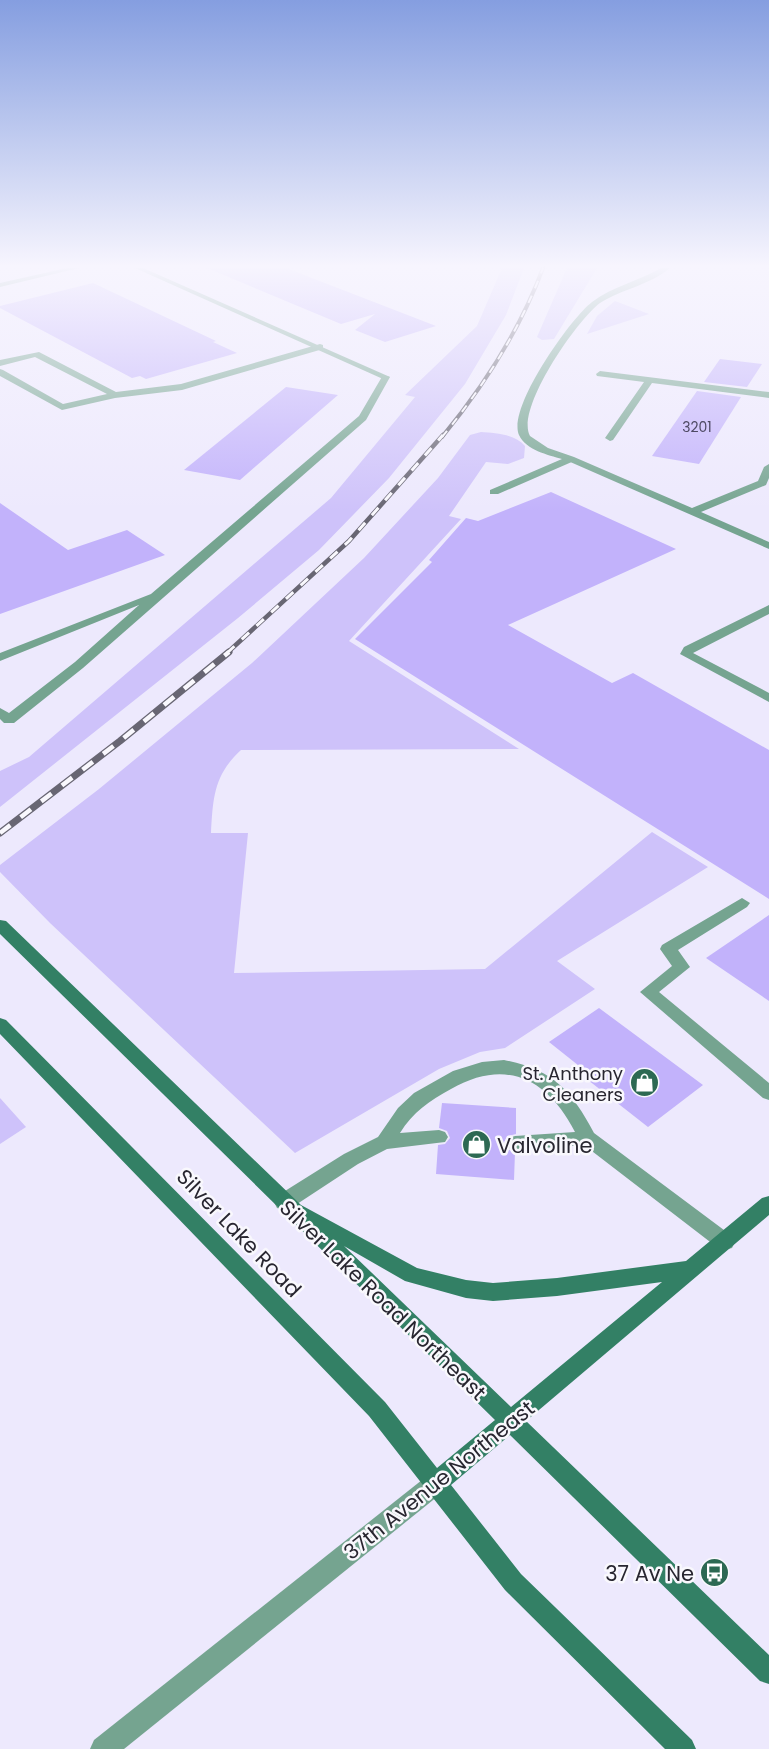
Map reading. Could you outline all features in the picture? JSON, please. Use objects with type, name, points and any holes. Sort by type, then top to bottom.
[{"type":"main road","name":"Silver Lake Road Northeast","points":[[5,929],[510,1423],[769,1672]]},
{"type":"main road","name":"Silver Lake Road","points":[[0,1024],[377,1409],[435,1484]]},
{"type":"main road","points":[[284,1202],[412,1275],[466,1289],[493,1292],[557,1287],[693,1269]]},
{"type":"main road","name":"37th Avenue Northeast","points":[[435,1484],[769,1204]]},
{"type":"main road","points":[[435,1484],[513,1582],[683,1749]]},
{"type":"street","points":[[0,372],[62,407],[115,395],[182,387],[311,350]]},
{"type":"street","points":[[0,712],[9,720],[79,665],[363,418],[386,377],[326,350]]},
{"type":"street","points":[[557,350],[520,423],[524,435],[532,443],[769,546]]},
{"type":"street","points":[[0,363],[36,354],[115,395]]},
{"type":"street","points":[[600,374],[769,395]]},
{"type":"street","points":[[0,384],[15,380]]},
{"type":"street","points":[[610,438],[650,380]]},
{"type":"street","points":[[494,492],[571,459]]},
{"type":"street","points":[[693,512],[766,482],[769,467]]},
{"type":"street","points":[[0,657],[158,594]]},
{"type":"street","points":[[769,609],[688,650],[686,654],[769,698]]},
{"type":"street","points":[[742,903],[668,949],[682,968],[648,992],[769,1093]]},
{"type":"street","points":[[384,1142],[411,1105],[458,1075],[489,1066],[513,1067],[542,1077],[578,1118],[587,1138],[725,1242]]},
{"type":"street","points":[[284,1202],[351,1159],[384,1142],[439,1137]]},
{"type":"street","points":[[515,1143],[587,1138]]},
{"type":"street","name":"37th Avenue Northeast","points":[[103,1749],[435,1484]]},
{"type":"shaded area","points":[[452,350],[485,350],[465,384],[389,478],[319,550],[238,618],[0,807],[0,771],[29,757],[331,498],[415,397],[405,395]]},
{"type":"shaded area","points":[[481,432],[505,435],[521,442],[525,446],[524,458],[508,464],[486,462],[449,516],[461,519],[349,641],[519,749],[241,750],[225,768],[220,778],[214,798],[211,833],[248,833],[234,973],[485,969],[652,832],[708,867],[557,961],[595,989],[505,1048],[480,1052],[439,1069],[295,1153],[50,923],[0,872],[0,865],[99,789],[252,663],[364,558],[438,478],[470,435]]},
{"type":"shaded area","points":[[0,1098],[26,1127],[0,1144]]},
{"type":"building","points":[[78,350],[230,350],[237,353],[146,379],[140,376],[132,378]]},
{"type":"building","points":[[720,359],[762,364],[747,387],[704,382]]},
{"type":"building","points":[[286,387],[338,395],[240,480],[184,470]]},
{"type":"building","points":[[697,391],[741,397],[699,464],[652,456]]},
{"type":"building","points":[[551,492],[676,549],[508,625],[612,683],[633,673],[769,750],[769,899],[355,639],[432,562],[429,560],[466,518],[478,521]]},
{"type":"building","points":[[0,503],[68,550],[127,530],[165,555],[0,614]]},
{"type":"building","points":[[769,915],[769,1001],[706,958]]},
{"type":"building","points":[[599,1008],[703,1085],[648,1127],[588,1080],[593,1077],[549,1042]]},
{"type":"building","points":[[442,1103],[516,1108],[516,1134],[508,1136],[504,1142],[507,1149],[515,1152],[514,1180],[436,1174],[438,1145],[445,1144],[450,1138],[447,1131],[439,1128]]},
{"type":"railway","points":[[442,437],[472,398],[504,350]]},
{"type":"railway","points":[[227,653],[349,541],[443,435]]},
{"type":"railway","points":[[0,833],[120,741],[229,652]]},
{"type":"place","name":"St. Anthony Cleaners","points":[[644,1083]]},
{"type":"place","name":"Valvoline","points":[[476,1145]]},
{"type":"place","name":"37 Av Ne","points":[[715,1573]]}]
